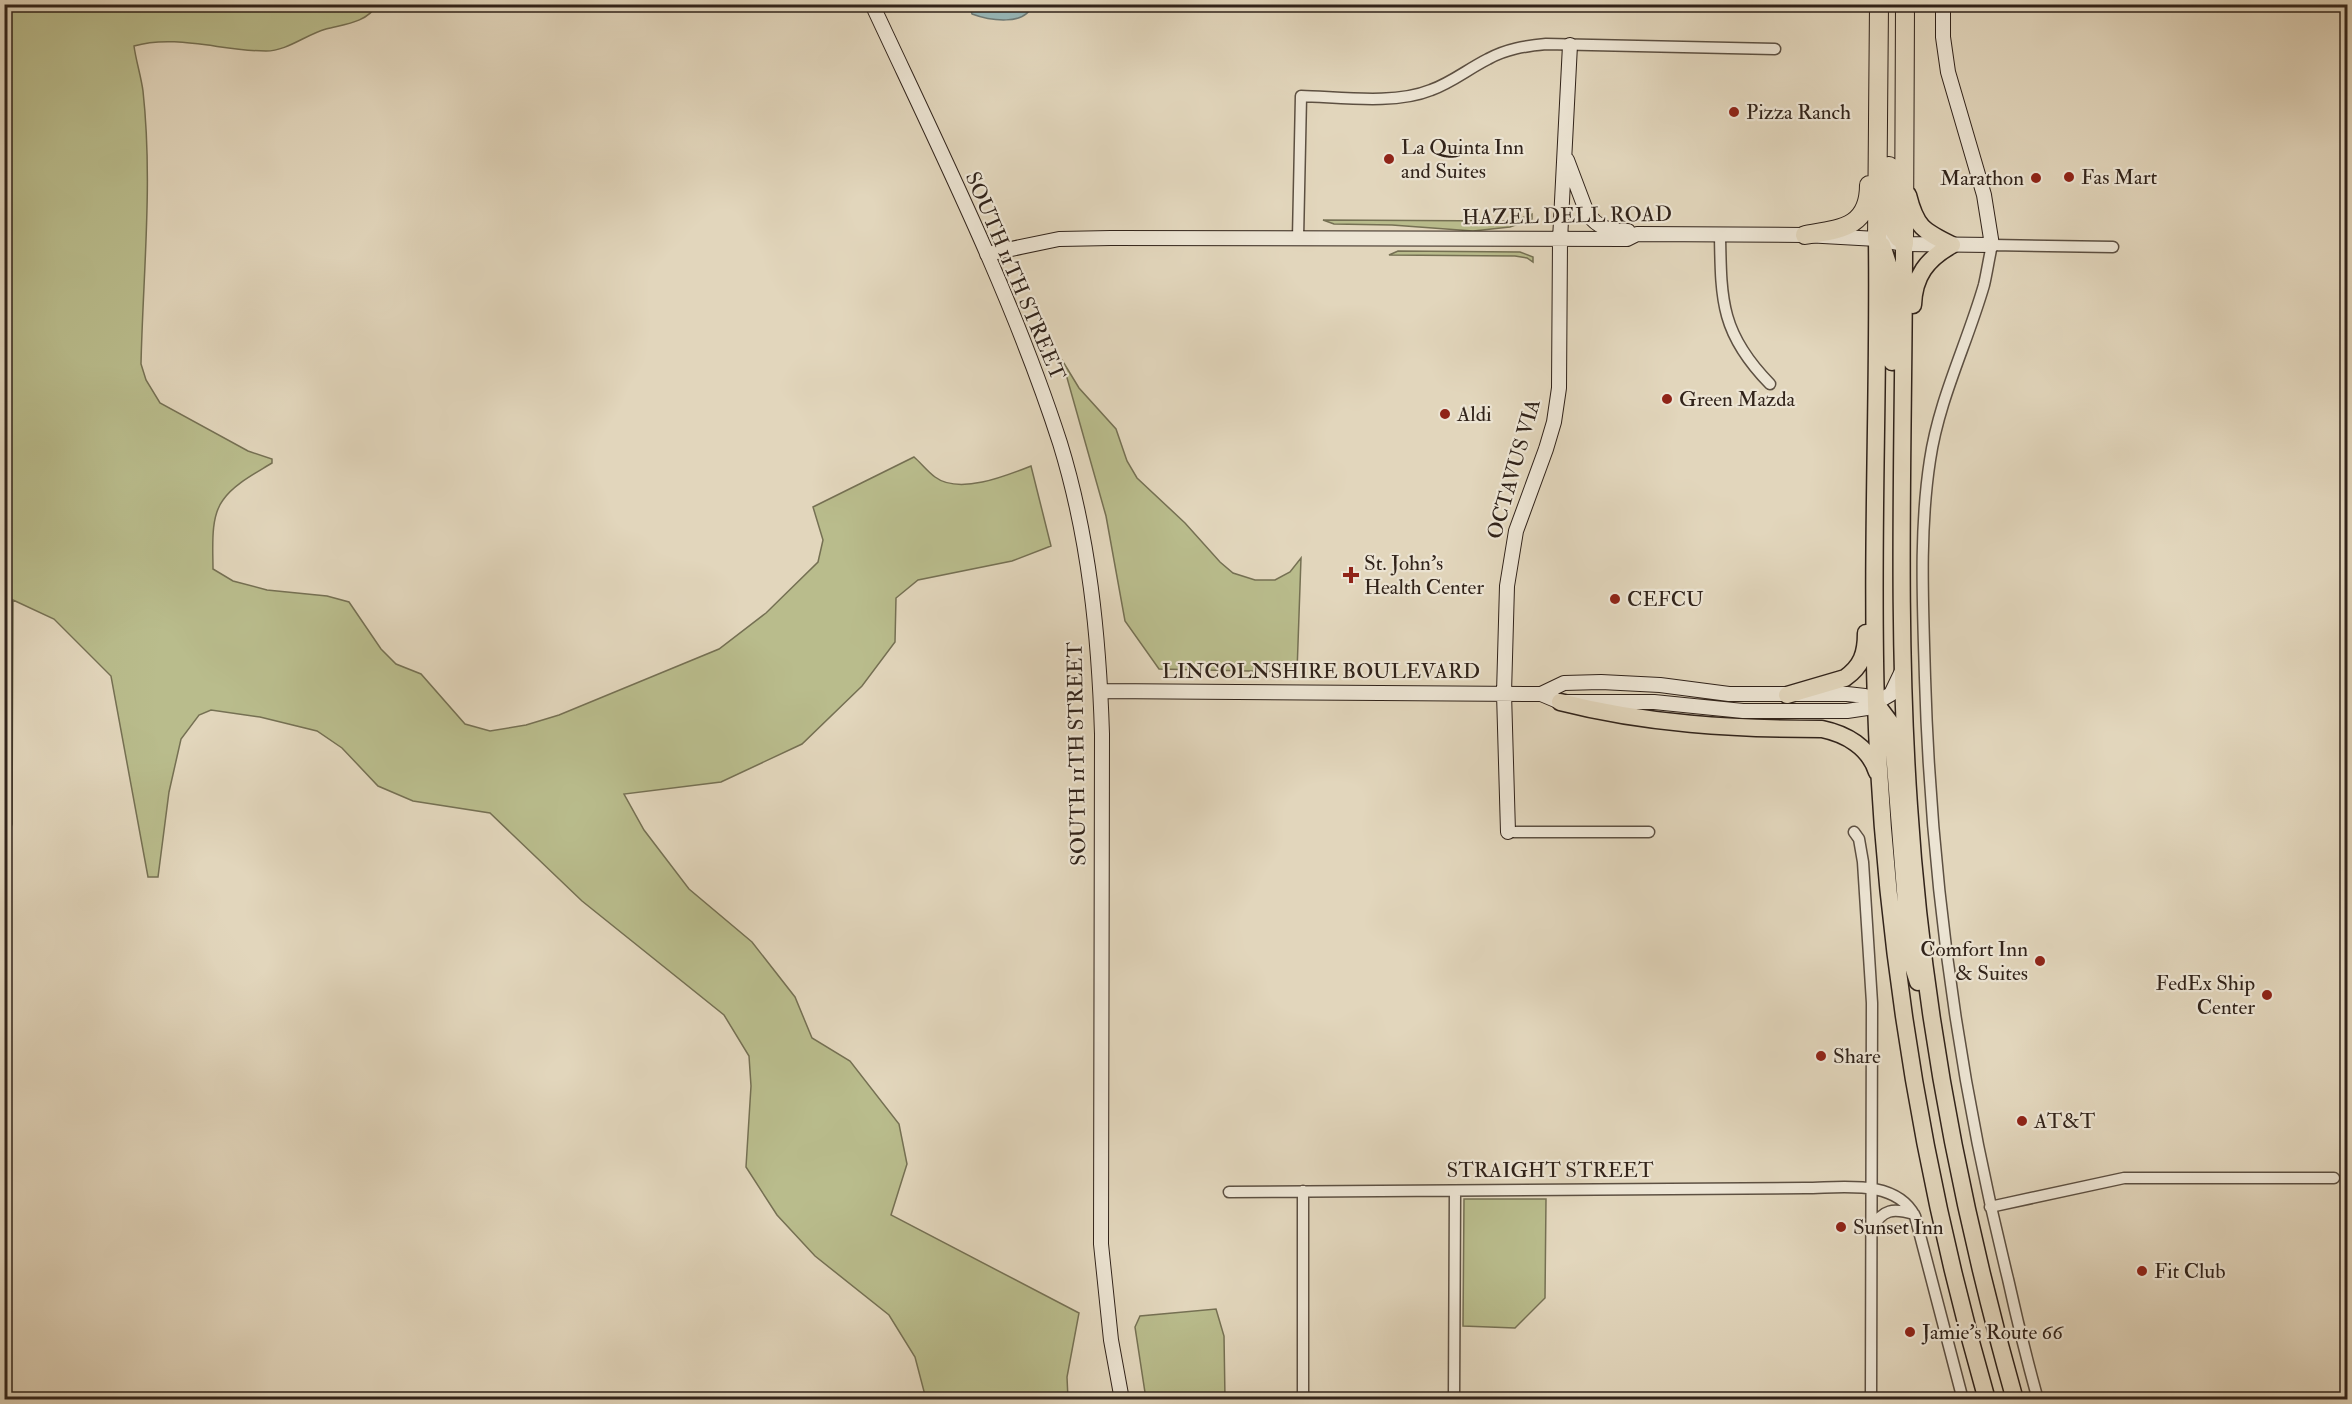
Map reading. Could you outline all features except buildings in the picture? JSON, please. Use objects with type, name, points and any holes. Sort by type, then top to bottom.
[{"type":"highway","points":[[1877,239],[1879,4]]},
{"type":"highway","points":[[1904,244],[1905,4]]},
{"type":"highway","points":[[1905,70],[1916,4]]},
{"type":"highway","points":[[1805,235],[1838,229],[1853,223],[1862,214],[1869,194],[1869,106],[1878,83]]},
{"type":"highway","points":[[1878,83],[1887,107],[1892,227],[1904,244]]},
{"type":"main road","points":[[1905,184],[1912,212],[1919,226],[1952,245]]},
{"type":"main road","points":[[1877,239],[1884,248],[1890,270],[1892,369],[1902,413]]},
{"type":"main road","points":[[1877,239],[1876,704],[1896,960],[1914,1079],[1952,1265],[1987,1400]]},
{"type":"main road","points":[[1904,244],[1902,670],[1914,871],[1933,1029],[1968,1215],[1997,1339],[2015,1400]]},
{"type":"main road","points":[[1902,413],[1912,370],[1913,301],[1916,282],[1924,266],[1941,251],[1952,245]]},
{"type":"main road","points":[[1787,696],[1845,678],[1862,662],[1866,650],[1868,474],[1876,432]]},
{"type":"main road","points":[[1560,702],[1602,713],[1715,726],[1834,731],[1856,743],[1870,757],[1876,768],[1881,790]]},
{"type":"main road","points":[[1876,704],[1888,721],[1893,740],[1911,960],[1933,1029]]},
{"type":"street","name":"SOUTH 11TH STREET","points":[[872,4],[987,254],[1037,378],[1062,453],[1077,510],[1091,581],[1101,691],[1101,1244],[1111,1340],[1122,1400]]},
{"type":"street","points":[[1943,4],[1943,37],[1948,72],[1984,195],[1992,245],[1984,284],[1940,412],[1933,443],[1926,498],[1924,568],[1926,718],[1938,892],[1960,1056],[1990,1207],[2038,1400]]},
{"type":"street","points":[[1298,238],[1301,96],[1386,98],[1430,91],[1511,49],[1546,44],[1775,49]]},
{"type":"street","name":"OCTAVUS VIA","points":[[1508,832],[1504,693],[1507,586],[1512,551],[1522,510],[1546,449],[1554,422],[1559,388],[1560,240],[1570,45]]},
{"type":"street","points":[[1566,158],[1591,218],[1612,231],[1629,231],[1637,234]]},
{"type":"street","name":"HAZEL DELL ROAD","points":[[987,254],[1059,239],[1627,240],[1637,234],[1805,235],[1877,239],[1904,244],[2113,247]]},
{"type":"street","points":[[1720,235],[1722,290],[1728,321],[1736,342],[1747,359],[1770,384]]},
{"type":"street","points":[[1876,704],[1892,694],[1902,670]]},
{"type":"street","name":"LINCOLNSHIRE BOULEVARD","points":[[1542,694],[1564,682],[1601,682],[1660,685],[1729,694],[1787,696],[1847,693],[1865,696],[1876,704]]},
{"type":"street","name":"LINCOLNSHIRE BOULEVARD","points":[[1101,691],[1542,694],[1560,702],[1654,702],[1743,711],[1847,711],[1876,704]]},
{"type":"street","points":[[1508,832],[1649,832]]},
{"type":"street","points":[[1854,832],[1859,839],[1861,851],[1870,950],[1872,1003],[1871,1400]]},
{"type":"street","points":[[1990,1207],[2124,1178],[2334,1178]]},
{"type":"street","name":"STRAIGHT STREET","points":[[1229,1192],[1805,1188],[1872,1190],[1895,1195],[1909,1205],[1914,1214]]},
{"type":"street","points":[[1303,1191],[1303,1400]]},
{"type":"street","points":[[1454,1400],[1455,1191]]},
{"type":"street","points":[[1872,1228],[1879,1217],[1886,1212],[1892,1210],[1914,1214],[1963,1400]]},
{"type":"green space","points":[[5,4],[377,5],[361,19],[326,29],[289,46],[274,50],[250,50],[182,42],[134,46],[143,91],[147,159],[141,364],[146,380],[160,403],[248,451],[272,459],[272,463],[233,489],[219,507],[213,533],[213,569],[233,581],[267,590],[327,596],[349,602],[381,649],[396,664],[421,674],[465,724],[490,731],[526,725],[559,715],[719,649],[766,613],[818,562],[823,540],[813,507],[914,457],[935,477],[957,484],[983,482],[1031,466],[1051,546],[1012,561],[918,580],[896,598],[895,642],[862,686],[802,744],[721,782],[624,794],[644,830],[689,889],[752,942],[795,997],[812,1038],[850,1061],[899,1124],[907,1164],[891,1215],[1079,1313],[1067,1377],[1068,1399],[926,1399],[915,1357],[889,1315],[815,1256],[777,1215],[746,1167],[751,1086],[749,1056],[724,1015],[582,901],[490,813],[413,801],[378,786],[342,748],[317,731],[260,717],[211,710],[199,715],[181,739],[169,792],[158,877],[148,877],[111,676],[54,619],[13,600],[12,824],[5,850]]},
{"type":"green space","points":[[1532,214],[1532,219],[1510,227],[1473,231],[1392,225],[1334,224],[1323,220],[1507,221]]},
{"type":"green space","points":[[1398,251],[1520,252],[1533,257],[1533,262],[1527,258],[1515,256],[1389,255]]},
{"type":"green space","points":[[1062,360],[1079,388],[1116,429],[1127,461],[1137,478],[1233,573],[1255,580],[1275,580],[1290,572],[1301,558],[1297,672],[1159,669],[1125,621],[1106,516]]},
{"type":"green space","points":[[1464,1199],[1546,1199],[1545,1298],[1515,1328],[1463,1326]]},
{"type":"green space","points":[[1216,1309],[1224,1336],[1225,1399],[1146,1399],[1135,1327],[1140,1316]]},
{"type":"water","points":[[1032,4],[1023,16],[1006,20],[972,14],[969,5]]},
{"type":"place","name":"Pizza Ranch","points":[[1734,112]]},
{"type":"place","name":"La Quinta Inn and Suites","points":[[1389,159]]},
{"type":"place","name":"Fas Mart","points":[[2069,177]]},
{"type":"place","name":"Marathon","points":[[2036,178]]},
{"type":"place","name":"Green Mazda","points":[[1667,399]]},
{"type":"place","name":"Aldi","points":[[1445,414]]},
{"type":"place","name":"St. John's Health Center","points":[[1351,575]]},
{"type":"place","name":"CEFCU","points":[[1615,599]]},
{"type":"place","name":"Comfort Inn & Suites","points":[[2040,961]]},
{"type":"place","name":"FedEx Ship Center","points":[[2267,995]]},
{"type":"place","name":"Share","points":[[1821,1056]]},
{"type":"place","name":"AT&T","points":[[2022,1121]]},
{"type":"place","name":"Sunset Inn","points":[[1841,1227]]},
{"type":"place","name":"Fit Club","points":[[2142,1271]]},
{"type":"place","name":"Jamie's Route 66","points":[[1910,1332]]}]
